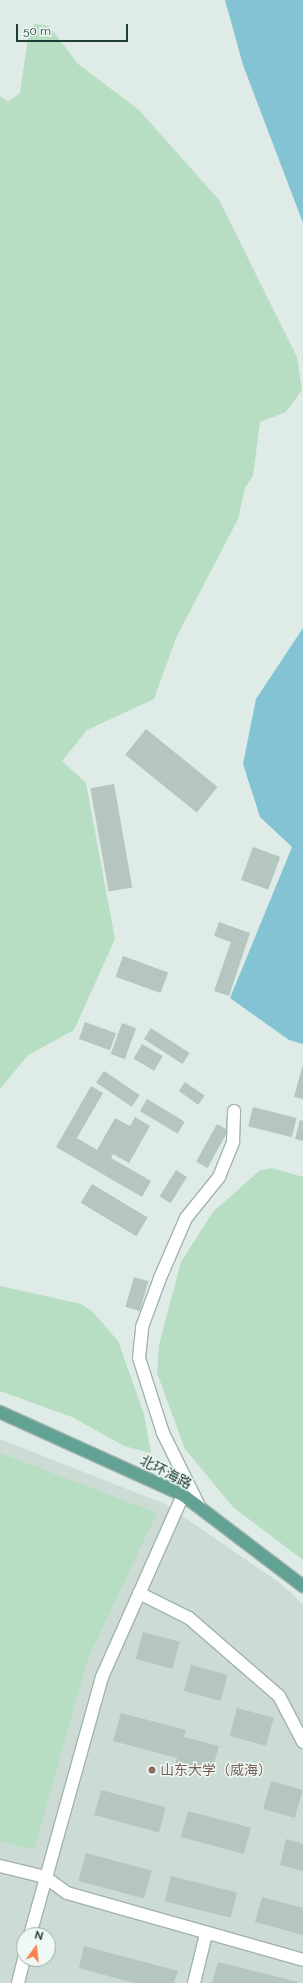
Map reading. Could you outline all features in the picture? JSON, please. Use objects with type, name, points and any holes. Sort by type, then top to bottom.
[{"type":"main road","name":"北环海路","points":[[0,1412],[183,1495],[303,1586]]},
{"type":"lane","points":[[200,1508],[163,1433],[139,1358],[142,1327],[160,1278],[186,1218],[218,1177],[233,1142],[234,1111]]},
{"type":"lane","points":[[32,1927],[102,1677],[183,1495]]},
{"type":"lane","points":[[140,1593],[189,1618],[279,1696],[303,1742]]},
{"type":"lane","points":[[0,1866],[45,1877],[67,1893],[206,1934],[303,1960]]},
{"type":"lane","points":[[194,1983],[206,1934]]},
{"type":"lane","points":[[18,1983],[22,1967]]},
{"type":"shaded area","name":"山东大学（威海）","points":[[0,1439],[165,1504],[280,1583],[303,1604],[303,1983],[0,1983]]},
{"type":"green space","points":[[35,24],[49,26],[78,64],[139,110],[219,200],[297,357],[302,390],[286,412],[260,422],[253,476],[245,488],[238,519],[176,638],[154,699],[87,730],[62,761],[86,783],[115,939],[74,1030],[28,1055],[0,1089],[0,96],[8,102],[20,93],[28,37]]},
{"type":"green space","points":[[272,1168],[303,1177],[303,1560],[233,1507],[185,1449],[157,1373],[159,1345],[181,1262],[213,1212],[259,1171]]},
{"type":"green space","points":[[0,1286],[81,1304],[92,1311],[118,1341],[144,1414],[151,1453],[124,1446],[72,1417],[0,1391]]},
{"type":"green space","points":[[0,1453],[157,1513],[88,1658],[34,1850],[0,1841]]},
{"type":"water","points":[[225,0],[303,0],[303,223],[243,65]]},
{"type":"water","points":[[303,628],[303,1044],[289,1040],[230,998],[292,847],[260,817],[243,764],[256,699]]},
{"type":"building","points":[[146,729],[217,787],[197,813],[125,755]]},
{"type":"building","points":[[114,784],[132,887],[109,892],[90,788]]},
{"type":"building","points":[[253,847],[280,857],[268,890],[241,880]]},
{"type":"building","points":[[219,922],[250,933],[229,996],[214,991],[231,942],[214,936]]},
{"type":"building","points":[[123,956],[168,972],[161,993],[115,977]]},
{"type":"building","points":[[85,1022],[116,1033],[110,1050],[79,1039]]},
{"type":"building","points":[[122,1023],[136,1028],[125,1059],[111,1054]]},
{"type":"building","points":[[151,1028],[190,1053],[182,1064],[144,1039]]},
{"type":"building","points":[[142,1044],[163,1056],[154,1071],[134,1059]]},
{"type":"building","points":[[303,1064],[303,1099],[294,1097]]},
{"type":"building","points":[[104,1071],[140,1095],[132,1107],[96,1083]]},
{"type":"building","points":[[185,1082],[205,1096],[198,1105],[179,1091]]},
{"type":"building","points":[[91,1086],[103,1093],[77,1138],[97,1150],[115,1118],[130,1126],[135,1117],[150,1126],[129,1163],[113,1154],[111,1158],[151,1181],[142,1197],[56,1147]]},
{"type":"building","points":[[147,1099],[185,1122],[178,1134],[140,1111]]},
{"type":"building","points":[[253,1107],[297,1118],[292,1137],[248,1126]]},
{"type":"building","points":[[300,1120],[303,1121],[303,1141],[295,1139]]},
{"type":"building","points":[[217,1124],[228,1130],[208,1168],[196,1162]]},
{"type":"building","points":[[176,1170],[187,1177],[171,1203],[160,1196]]},
{"type":"building","points":[[92,1184],[148,1217],[136,1236],[81,1203]]},
{"type":"building","points":[[134,1277],[148,1281],[140,1311],[125,1307]]},
{"type":"building","points":[[143,1632],[180,1642],[172,1669],[136,1659]]},
{"type":"building","points":[[191,1665],[228,1675],[221,1701],[184,1691]]},
{"type":"building","points":[[237,1708],[274,1718],[266,1746],[229,1736]]},
{"type":"building","points":[[121,1713],[186,1730],[184,1737],[219,1746],[211,1774],[175,1765],[177,1758],[113,1741]]},
{"type":"building","points":[[271,1781],[303,1790],[295,1818],[263,1809]]},
{"type":"building","points":[[101,1790],[166,1807],[159,1832],[94,1815]]},
{"type":"building","points":[[188,1811],[251,1828],[244,1854],[181,1837]]},
{"type":"building","points":[[286,1839],[303,1844],[303,1871],[280,1865]]},
{"type":"building","points":[[86,1853],[152,1871],[144,1899],[78,1881]]},
{"type":"building","points":[[171,1876],[237,1892],[231,1918],[165,1901]]},
{"type":"building","points":[[262,1897],[303,1908],[303,1935],[255,1922]]},
{"type":"building","points":[[84,1946],[178,1971],[174,1983],[134,1983],[79,1968]]},
{"type":"building","points":[[218,1962],[298,1982],[298,1983],[212,1983]]},
{"type":"place","name":"山东大学（威海）","points":[[152,1770]]}]
